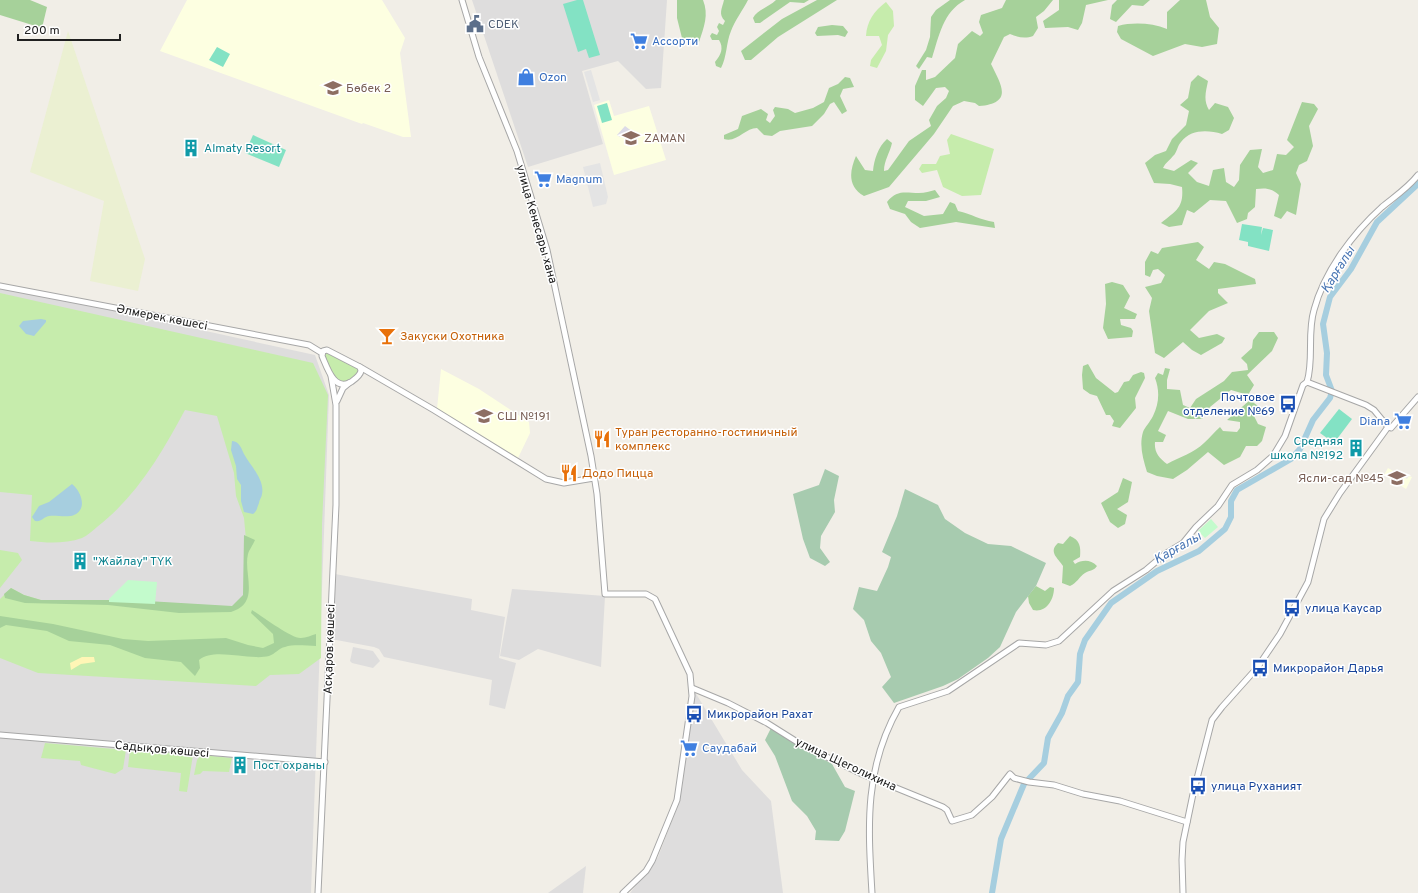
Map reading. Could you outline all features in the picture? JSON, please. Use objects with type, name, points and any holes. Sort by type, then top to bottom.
[{"type":"street","name":"улица Кенесары хана","points":[[462,0],[479,57],[517,151],[547,250],[591,456],[594,478]]},
{"type":"street","points":[[872,893],[868,829],[872,778],[889,724],[899,707],[948,691],[1019,642],[1053,644],[1078,625],[1114,591],[1146,570],[1165,554],[1183,543],[1196,527],[1218,506],[1232,485],[1257,470],[1273,456],[1285,436],[1303,385],[1307,382],[1312,317],[1317,299],[1347,244],[1359,229],[1418,175]]},
{"type":"street","name":"Әлмерек көшесі","points":[[0,286],[309,345],[322,353],[327,350],[360,367]]},
{"type":"street","points":[[322,353],[331,376],[336,405]]},
{"type":"street","points":[[360,367],[434,410],[546,479],[564,483],[594,478],[597,494],[605,594],[646,594],[655,599],[690,674],[692,688],[677,800],[652,861],[646,871],[623,893]]},
{"type":"street","points":[[336,405],[343,388],[360,375],[360,367]]},
{"type":"street","points":[[331,376],[335,381],[342,384],[348,383],[362,376],[376,377]]},
{"type":"street","points":[[1307,382],[1328,392],[1366,405],[1374,410],[1388,427]]},
{"type":"street","points":[[1183,893],[1182,860],[1187,822],[1212,720],[1222,706],[1257,668],[1280,634],[1308,582],[1324,519],[1388,427],[1391,428],[1418,397]]},
{"type":"street","name":"Асқаров көшесі","points":[[318,893],[336,505],[336,405]]},
{"type":"street","name":"улица Щеголихина","points":[[692,688],[728,703],[767,723],[802,745],[872,778],[943,807],[947,810],[952,821],[972,815],[987,802],[1010,774],[1014,778],[1120,801],[1187,822]]},
{"type":"street","name":"Садықов көшесі","points":[[0,735],[325,762]]},
{"type":"shaded area","name":"Бөбек 2","points":[[187,0],[382,0],[405,38],[400,53],[411,137],[403,137],[363,123],[362,124],[160,51]]},
{"type":"shaded area","points":[[472,0],[667,0],[661,88],[646,89],[618,61],[582,71],[603,144],[528,167]]},
{"type":"shaded area","points":[[68,31],[145,259],[138,291],[90,281],[104,201],[30,172]]},
{"type":"shaded area","points":[[591,70],[600,100],[593,102],[584,72]]},
{"type":"shaded area","name":"ZAMAN","points":[[609,100],[614,116],[649,106],[666,160],[614,175],[594,105]]},
{"type":"shaded area","points":[[625,126],[637,135],[629,145],[629,141],[622,135],[620,137],[617,135]]},
{"type":"shaded area","points":[[600,163],[608,197],[606,204],[593,207],[583,167]]},
{"type":"shaded area","points":[[0,286],[315,355],[329,395],[311,893],[0,893]]},
{"type":"shaded area","name":"СШ №191","points":[[441,369],[479,389],[529,422],[530,433],[518,458],[437,409]]},
{"type":"shaded area","name":"Ясли-сад №45","points":[[1388,468],[1407,479],[1409,476],[1412,477],[1406,489],[1384,475]]},
{"type":"shaded area","points":[[825,469],[839,476],[834,500],[835,512],[821,536],[820,548],[830,562],[825,566],[810,558],[803,539],[793,494],[819,485]]},
{"type":"shaded area","points":[[905,489],[938,505],[945,519],[965,533],[988,544],[1011,546],[1046,563],[1036,586],[1016,612],[1000,647],[988,658],[958,679],[943,686],[894,703],[882,687],[891,677],[881,653],[871,641],[864,620],[853,609],[859,587],[877,591],[888,567],[891,557],[882,552],[897,516]]},
{"type":"shaded area","points":[[335,574],[472,599],[471,610],[505,617],[499,658],[516,663],[505,709],[489,705],[492,680],[384,657],[379,649],[374,647],[331,639]]},
{"type":"shaded area","points":[[512,589],[605,596],[601,667],[538,649],[519,660],[500,656]]},
{"type":"shaded area","points":[[353,647],[373,651],[380,661],[373,668],[352,663],[350,661]]},
{"type":"shaded area","points":[[695,692],[742,770],[771,801],[783,893],[630,893],[658,857],[675,813],[682,788]]},
{"type":"shaded area","points":[[771,728],[832,764],[845,787],[855,791],[845,831],[839,841],[815,840],[816,831],[807,816],[792,801],[775,756],[765,740]]},
{"type":"shaded area","points":[[586,866],[583,893],[548,893]]},
{"type":"green space","points":[[0,0],[30,0],[47,7],[42,28],[0,15]]},
{"type":"green space","points":[[583,0],[600,55],[589,58],[586,49],[578,52],[563,4]]},
{"type":"green space","points":[[677,0],[703,0],[706,16],[699,42],[682,38],[677,18]]},
{"type":"green space","points":[[724,0],[748,0],[731,31],[721,68],[716,66],[715,62],[721,51],[721,43],[719,40],[712,40],[710,36],[712,33],[717,35],[719,31],[717,27],[719,23],[723,25],[725,21],[721,14]]},
{"type":"green space","points":[[776,0],[809,0],[804,3],[790,2],[760,23],[755,23],[753,18],[755,15]]},
{"type":"green space","points":[[817,0],[837,0],[778,37],[751,60],[745,60],[741,51],[782,19]]},
{"type":"green space","points":[[950,0],[965,0],[952,11],[947,18],[940,33],[932,58],[927,57],[919,69],[916,66],[926,50],[930,37],[931,17],[936,10]]},
{"type":"green space","points":[[1006,0],[1053,0],[1044,11],[1036,17],[1038,28],[1033,36],[1021,37],[1010,34],[1004,37],[991,64],[999,79],[1002,92],[1001,97],[997,101],[990,104],[979,106],[975,103],[964,101],[953,106],[934,134],[889,187],[864,196],[855,188],[851,179],[852,168],[856,156],[865,170],[873,171],[877,154],[887,139],[892,143],[884,167],[884,171],[888,170],[909,141],[931,126],[929,120],[937,106],[946,98],[949,91],[945,87],[936,88],[923,106],[915,100],[915,86],[922,70],[926,70],[926,80],[935,77],[955,58],[958,44],[972,31],[980,36],[983,33],[979,22],[981,15],[1002,8]]},
{"type":"green space","points":[[1059,0],[1108,0],[1086,5],[1082,23],[1078,30],[1068,27],[1045,28],[1043,21],[1059,10]]},
{"type":"green space","points":[[1117,0],[1150,0],[1143,6],[1132,5],[1116,22],[1110,19],[1112,5]]},
{"type":"green space","points":[[1180,0],[1206,0],[1210,17],[1219,28],[1217,44],[1202,47],[1185,44],[1153,56],[1121,39],[1117,32],[1118,26],[1149,24],[1167,29],[1167,12]]},
{"type":"green space","points":[[886,2],[893,11],[894,26],[888,35],[886,51],[877,68],[870,66],[871,60],[882,45],[879,36],[866,36],[872,17]]},
{"type":"green space","points":[[832,25],[843,26],[848,32],[845,37],[838,35],[817,36],[815,33],[818,27]]},
{"type":"green space","points":[[217,47],[230,54],[223,67],[209,60]]},
{"type":"green space","points":[[1198,75],[1208,81],[1206,99],[1209,110],[1215,103],[1228,107],[1234,118],[1229,130],[1222,134],[1206,131],[1195,133],[1185,138],[1163,168],[1174,171],[1191,160],[1198,163],[1188,173],[1197,182],[1209,186],[1213,170],[1224,168],[1226,182],[1234,187],[1239,180],[1240,165],[1250,150],[1262,149],[1258,167],[1263,173],[1273,170],[1277,154],[1286,155],[1294,147],[1287,140],[1302,102],[1314,104],[1318,109],[1309,126],[1313,146],[1307,161],[1299,165],[1296,173],[1301,184],[1296,215],[1287,211],[1281,219],[1274,216],[1279,195],[1271,190],[1256,189],[1255,207],[1248,213],[1247,219],[1237,223],[1226,201],[1210,200],[1194,213],[1187,210],[1182,225],[1169,227],[1161,223],[1178,208],[1182,200],[1182,187],[1170,184],[1154,183],[1145,163],[1155,155],[1166,151],[1172,139],[1186,125],[1189,111],[1180,105],[1188,98],[1191,82]]},
{"type":"green space","points":[[845,77],[850,78],[854,87],[843,89],[840,96],[847,111],[842,114],[834,102],[830,104],[824,114],[812,126],[780,131],[772,136],[764,135],[757,128],[749,130],[733,139],[724,139],[724,135],[738,129],[742,116],[761,109],[768,114],[766,120],[770,123],[775,116],[773,110],[775,107],[788,109],[795,113],[813,108],[824,102],[829,88],[838,84]]},
{"type":"green space","points":[[607,103],[612,120],[602,123],[597,106]]},
{"type":"green space","points":[[951,134],[994,149],[981,195],[962,196],[943,187],[937,170],[922,173],[919,169],[922,164],[936,164],[940,156],[950,154],[947,140]]},
{"type":"green space","points":[[253,135],[286,150],[279,167],[245,153]]},
{"type":"green space","points":[[935,190],[940,197],[926,201],[908,201],[905,207],[924,216],[943,214],[950,202],[955,204],[958,211],[994,222],[995,228],[956,222],[920,228],[911,222],[905,214],[890,209],[887,202],[898,193],[921,193]]},
{"type":"green space","points":[[1242,224],[1262,227],[1261,235],[1263,228],[1273,230],[1269,251],[1248,246],[1248,242],[1239,240]]},
{"type":"green space","points":[[1198,242],[1204,247],[1196,260],[1209,269],[1214,262],[1225,264],[1255,279],[1256,284],[1218,289],[1218,293],[1228,303],[1209,311],[1190,330],[1199,338],[1217,334],[1225,338],[1222,343],[1201,355],[1192,350],[1183,342],[1164,358],[1155,353],[1149,311],[1152,298],[1145,287],[1161,283],[1165,275],[1158,269],[1153,270],[1150,277],[1145,275],[1145,262],[1151,251],[1158,254],[1162,248]]},
{"type":"green space","points":[[1112,282],[1123,285],[1130,296],[1124,308],[1137,314],[1135,319],[1120,319],[1121,325],[1131,328],[1133,331],[1132,337],[1108,339],[1103,328],[1106,304],[1105,284]]},
{"type":"green space","points":[[0,293],[313,363],[328,395],[322,524],[321,658],[299,674],[270,675],[256,686],[38,673],[0,658],[0,599],[11,588],[24,595],[41,600],[235,607],[245,594],[247,551],[244,518],[236,496],[234,473],[217,416],[185,410],[157,458],[136,488],[111,515],[97,527],[86,536],[76,540],[56,542],[30,541],[32,495],[0,492]]},
{"type":"green space","points":[[1259,332],[1274,332],[1278,338],[1272,351],[1247,375],[1254,385],[1248,395],[1231,390],[1210,407],[1202,419],[1188,419],[1168,411],[1158,431],[1166,435],[1163,442],[1155,442],[1155,449],[1167,464],[1200,446],[1220,427],[1223,431],[1237,432],[1240,428],[1240,422],[1227,420],[1250,400],[1258,406],[1254,416],[1258,424],[1266,427],[1262,441],[1257,446],[1246,446],[1240,457],[1224,465],[1208,452],[1187,470],[1173,479],[1157,476],[1147,472],[1141,442],[1143,432],[1157,407],[1158,393],[1155,378],[1158,373],[1163,375],[1165,368],[1170,369],[1167,380],[1167,389],[1180,390],[1183,405],[1190,408],[1196,399],[1224,381],[1232,372],[1248,370],[1247,364],[1241,358],[1252,348],[1253,340]]},
{"type":"green space","points":[[326,352],[358,369],[358,374],[344,381],[336,379],[324,356]]},
{"type":"green space","points":[[1088,364],[1096,378],[1115,393],[1118,392],[1124,382],[1129,381],[1133,375],[1141,372],[1144,373],[1145,378],[1135,398],[1136,408],[1120,428],[1112,426],[1114,421],[1110,415],[1106,415],[1097,396],[1090,394],[1083,389],[1083,366]]},
{"type":"green space","points":[[1339,409],[1352,419],[1334,443],[1320,433]]},
{"type":"green space","points":[[1123,478],[1132,482],[1128,502],[1117,509],[1127,515],[1125,524],[1118,528],[1110,522],[1101,503],[1118,492]]},
{"type":"green space","points":[[1211,519],[1218,527],[1205,538],[1198,531]]},
{"type":"green space","points":[[244,535],[255,540],[248,554],[248,595],[246,602],[240,608],[231,612],[179,613],[108,605],[25,603],[5,598],[4,594],[11,588],[24,595],[41,600],[130,600],[232,606],[243,595]]},
{"type":"green space","points":[[1070,536],[1078,542],[1080,547],[1080,557],[1073,561],[1075,564],[1086,561],[1092,562],[1097,566],[1093,570],[1085,573],[1070,586],[1062,583],[1063,566],[1055,555],[1054,549],[1058,543],[1063,544]]},
{"type":"green space","points":[[0,550],[18,553],[22,560],[0,588]]},
{"type":"green space","points":[[128,580],[157,582],[155,604],[109,602],[109,599]]},
{"type":"green space","points":[[1036,586],[1045,591],[1050,587],[1054,588],[1051,601],[1042,610],[1033,610],[1029,603],[1028,596]]},
{"type":"green space","points":[[252,610],[291,635],[303,638],[316,634],[316,646],[289,646],[269,656],[261,657],[223,654],[206,656],[199,660],[200,668],[195,676],[181,662],[145,658],[110,645],[69,641],[47,631],[6,625],[0,628],[0,616],[53,624],[123,639],[148,641],[226,638],[263,648],[274,643],[273,634],[251,613]]},
{"type":"green space","points":[[45,743],[126,750],[123,769],[115,774],[81,765],[80,761],[41,758]]},
{"type":"green space","points":[[130,749],[193,755],[187,792],[179,791],[181,773],[128,767]]},
{"type":"green space","points":[[201,755],[232,758],[229,772],[203,771],[200,774],[194,775],[197,760]]},
{"type":"sand","points":[[82,657],[94,657],[95,662],[81,664],[71,670],[70,663]]},
{"type":"water","points":[[41,319],[46,320],[46,322],[34,336],[26,334],[19,326],[23,321]]},
{"type":"water","points":[[232,441],[240,446],[261,483],[262,495],[257,509],[253,514],[244,512],[241,501],[241,485],[237,479],[236,466],[231,450]]},
{"type":"water","points":[[72,484],[78,491],[82,500],[81,509],[78,512],[71,516],[49,516],[39,521],[35,521],[32,517],[39,506],[49,502]]},
{"type":"waterway","name":"Қарғалы","points":[[992,893],[1001,839],[1024,784],[1044,763],[1048,738],[1062,713],[1068,696],[1078,682],[1080,654],[1085,640],[1111,603],[1157,571],[1199,551],[1225,529],[1231,517],[1231,501],[1237,490],[1291,459],[1300,449],[1313,420],[1330,398],[1332,391],[1326,375],[1327,353],[1323,324],[1330,297],[1351,269],[1377,222],[1418,184]]},
{"type":"place","name":"CDEK","points":[[475,24]]},
{"type":"place","name":"Ассорти","points":[[639,41]]},
{"type":"place","name":"Ozon","points":[[526,77]]},
{"type":"place","name":"Бөбек 2","points":[[333,88]]},
{"type":"place","name":"ZAMAN","points":[[631,138]]},
{"type":"place","name":"Almaty Resort","points":[[191,148]]},
{"type":"place","name":"Magnum","points":[[543,179]]},
{"type":"place","name":"Закуски Охотника","points":[[387,336]]},
{"type":"place","name":"Почтовое отделение №69","points":[[1288,404]]},
{"type":"place","name":"СШ №191","points":[[484,416]]},
{"type":"place","name":"Diana","points":[[1403,421]]},
{"type":"place","name":"Туран ресторанно-гостиничный комплекс","points":[[602,439]]},
{"type":"place","name":"Средняя школа №192","points":[[1356,448]]},
{"type":"place","name":"Додо Пицца","points":[[569,473]]},
{"type":"place","name":"Ясли-сад №45","points":[[1397,478]]},
{"type":"place","name":"\"Жайлау\" ТҮК","points":[[80,561]]},
{"type":"place","name":"улица Каусар","points":[[1292,608]]},
{"type":"place","name":"Микрорайон Дарья","points":[[1260,668]]},
{"type":"place","name":"Микрорайон Рахат","points":[[694,714]]},
{"type":"place","name":"Саудабай","points":[[689,748]]},
{"type":"place","name":"Пост охраны","points":[[240,765]]},
{"type":"place","name":"улица Руханият","points":[[1198,786]]}]
